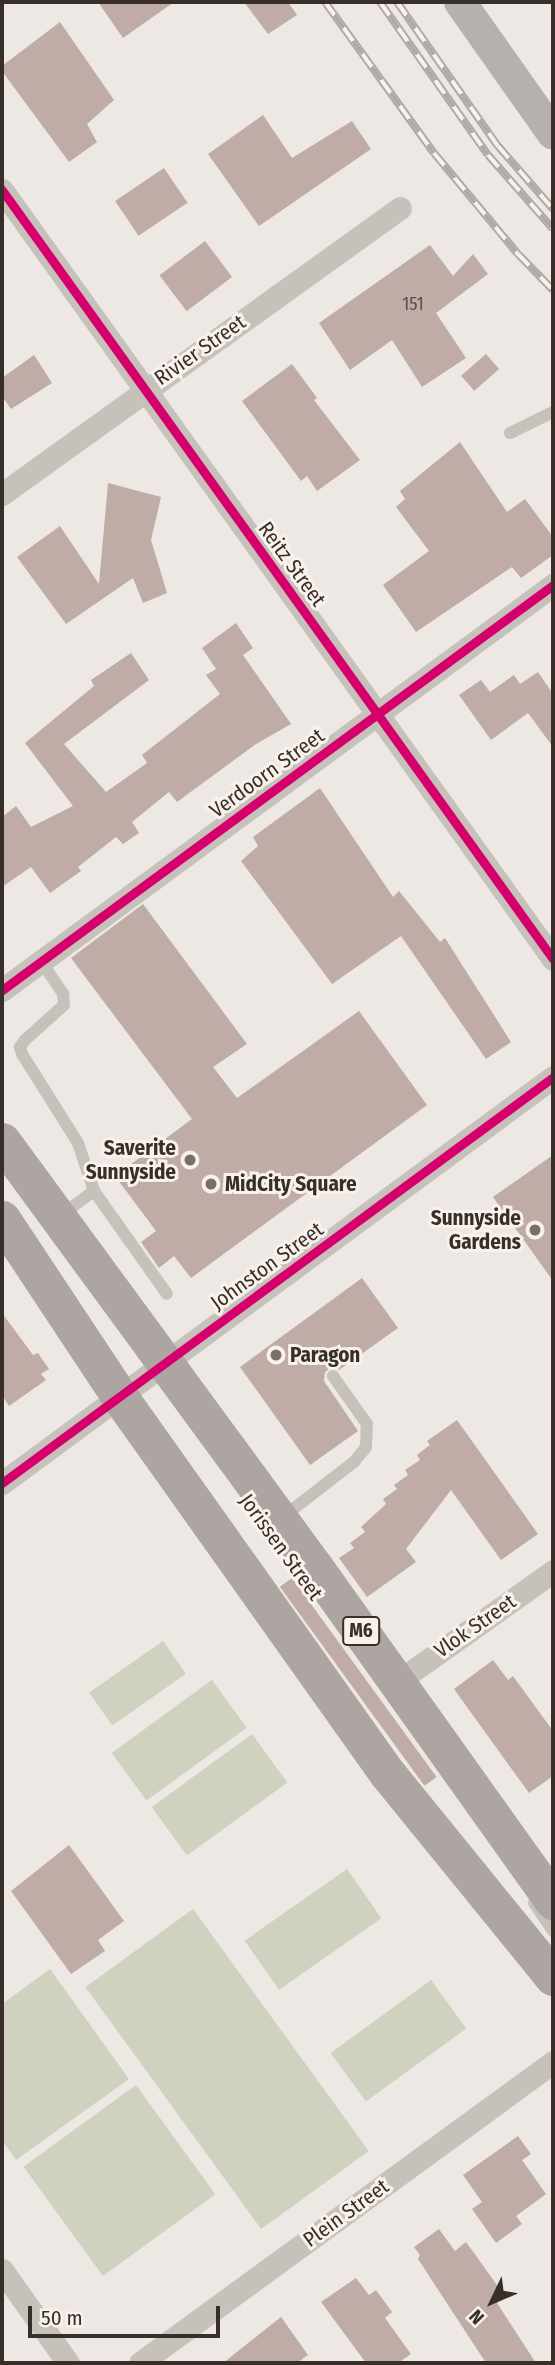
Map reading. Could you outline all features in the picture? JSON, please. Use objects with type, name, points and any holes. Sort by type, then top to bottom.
[{"type":"main road","points":[[460,2],[553,134]]},
{"type":"main road","name":"Jorissen Street","points":[[2,1141],[58,1218],[230,1550],[416,1811],[547,1953]]},
{"type":"main road","points":[[2,1175],[143,1379]]},
{"type":"main road","name":"Jorissen Street","points":[[2,1219],[143,1379],[279,1519],[397,1682],[539,1895]]},
{"type":"street","name":"Reitz Street","points":[[2,190],[553,959]]},
{"type":"street","name":"Rivier Street","points":[[2,494],[144,389],[400,208]]},
{"type":"street","name":"Verdoorn Street","points":[[2,990],[553,585]]},
{"type":"street","name":"Johnston Street","points":[[2,1483],[553,1077]]},
{"type":"street","name":"Vlok Street","points":[[397,1682],[553,1571]]},
{"type":"street","name":"Plein Street","points":[[140,2363],[553,2062]]},
{"type":"street","points":[[2,2270],[68,2363]]},
{"type":"lane","points":[[510,433],[553,412]]},
{"type":"lane","points":[[41,961],[63,994],[64,1005],[20,1047],[78,1143],[94,1191],[167,1294]]},
{"type":"lane","points":[[58,1218],[94,1191]]},
{"type":"lane","name":"Jorissen Street","points":[[2,1204],[143,1379]]},
{"type":"lane","points":[[279,1519],[354,1462],[366,1447],[367,1424],[333,1376]]},
{"type":"lane","name":"Jorissen Street","points":[[230,1550],[406,1781],[462,1843]]},
{"type":"lane","points":[[365,1661],[477,1818]]},
{"type":"lane","name":"Jorissen Street","points":[[539,1895],[553,1931]]},
{"type":"green space","points":[[163,1641],[186,1674],[112,1725],[89,1693]]},
{"type":"green space","points":[[212,1680],[247,1728],[146,1801],[112,1753]]},
{"type":"green space","points":[[252,1734],[287,1783],[187,1855],[152,1807]]},
{"type":"green space","points":[[347,1869],[381,1918],[279,1990],[245,1941]]},
{"type":"green space","points":[[193,1909],[369,2151],[261,2229],[85,1987]]},
{"type":"green space","points":[[50,1969],[129,2079],[16,2160],[2,2140],[2,2004]]},
{"type":"green space","points":[[431,1980],[466,2029],[366,2101],[331,2053]]},
{"type":"green space","points":[[136,2085],[215,2194],[103,2276],[24,2167]]},
{"type":"building","points":[[98,2],[174,2],[123,38]]},
{"type":"building","points":[[244,2],[288,2],[297,15],[268,34]]},
{"type":"building","points":[[60,22],[114,100],[87,124],[97,142],[69,162],[2,71],[2,66]]},
{"type":"building","points":[[263,115],[292,158],[352,121],[371,149],[259,226],[208,154]]},
{"type":"building","points":[[164,168],[187,203],[139,236],[115,201]]},
{"type":"building","points":[[205,241],[232,277],[187,311],[159,275]]},
{"type":"building","points":[[430,245],[453,276],[473,254],[488,274],[436,313],[466,358],[422,387],[392,340],[350,370],[319,323]]},
{"type":"building","points":[[486,354],[499,369],[474,391],[461,376]]},
{"type":"building","points":[[34,355],[52,383],[11,409],[2,396],[2,378]]},
{"type":"building","points":[[292,364],[317,398],[314,400],[360,460],[317,491],[307,476],[301,481],[242,401]]},
{"type":"building","points":[[460,442],[507,512],[525,499],[553,537],[553,555],[521,578],[512,567],[416,632],[383,585],[429,551],[396,507],[405,499],[400,491]]},
{"type":"building","points":[[108,483],[161,497],[151,540],[167,593],[143,603],[133,578],[66,624],[17,557],[60,526],[99,584]]},
{"type":"building","points":[[236,623],[253,648],[243,655],[291,724],[256,744],[177,802],[169,792],[132,822],[139,833],[123,844],[116,837],[78,867],[81,871],[50,893],[31,867],[2,887],[2,817],[16,806],[31,827],[73,806],[25,743],[94,686],[91,680],[131,653],[149,680],[64,744],[106,792],[147,763],[142,755],[220,694],[206,675],[216,669],[202,648]]},
{"type":"building","points":[[538,672],[553,694],[553,747],[528,713],[491,740],[459,695],[481,680],[490,692],[514,675],[520,684]]},
{"type":"building","points":[[320,788],[393,897],[399,891],[440,942],[445,938],[511,1042],[486,1059],[401,936],[332,984],[241,861],[258,846],[253,837]]},
{"type":"building","points":[[143,904],[247,1044],[213,1067],[237,1098],[359,1011],[427,1105],[191,1278],[174,1256],[159,1268],[141,1242],[156,1231],[115,1176],[192,1119],[71,958]]},
{"type":"building","name":"Sunnyside Gardens","points":[[553,1155],[553,1281],[493,1197]]},
{"type":"building","points":[[362,1278],[398,1328],[339,1370],[332,1367],[325,1372],[324,1381],[358,1431],[310,1465],[240,1367]]},
{"type":"building","points":[[2,1313],[33,1355],[38,1353],[49,1369],[41,1374],[46,1380],[9,1406],[2,1395]]},
{"type":"building","points":[[457,1420],[538,1534],[501,1560],[451,1490],[406,1549],[416,1562],[367,1597],[339,1558],[354,1548],[350,1543],[365,1532],[361,1527],[386,1504],[383,1499],[397,1489],[394,1485],[408,1475],[405,1470],[420,1460],[417,1455],[430,1445],[427,1441]]},
{"type":"building","points":[[292,1578],[437,1777],[424,1786],[280,1587]]},
{"type":"building","points":[[493,1660],[508,1680],[513,1676],[553,1731],[553,1776],[529,1793],[454,1689]]},
{"type":"building","points":[[69,1845],[124,1921],[98,1940],[105,1951],[71,1974],[11,1891]]},
{"type":"building","points":[[518,2136],[531,2154],[522,2160],[546,2194],[516,2216],[522,2224],[496,2243],[472,2209],[482,2202],[463,2175]]},
{"type":"building","points":[[439,2229],[455,2251],[466,2242],[502,2292],[497,2303],[536,2363],[486,2363],[418,2259],[420,2255],[414,2247]]},
{"type":"building","points":[[356,2278],[369,2295],[376,2290],[392,2312],[385,2318],[411,2354],[398,2363],[366,2363],[321,2302]]},
{"type":"building","points":[[281,2317],[308,2355],[297,2363],[223,2363]]},
{"type":"railway","points":[[325,2],[434,153],[518,254],[553,290]]},
{"type":"railway","points":[[380,2],[488,155],[553,229]]},
{"type":"railway","points":[[397,2],[498,146],[553,209]]},
{"type":"cycle path","points":[[2,190],[553,959]]},
{"type":"cycle path","points":[[2,990],[553,585]]},
{"type":"cycle path","points":[[2,1483],[553,1077]]},
{"type":"place","name":"Saverite Sunnyside","points":[[190,1160]]},
{"type":"place","name":"MidCity Square","points":[[211,1184]]},
{"type":"place","name":"Sunnyside Gardens","points":[[535,1230]]},
{"type":"place","name":"Paragon","points":[[276,1355]]}]
